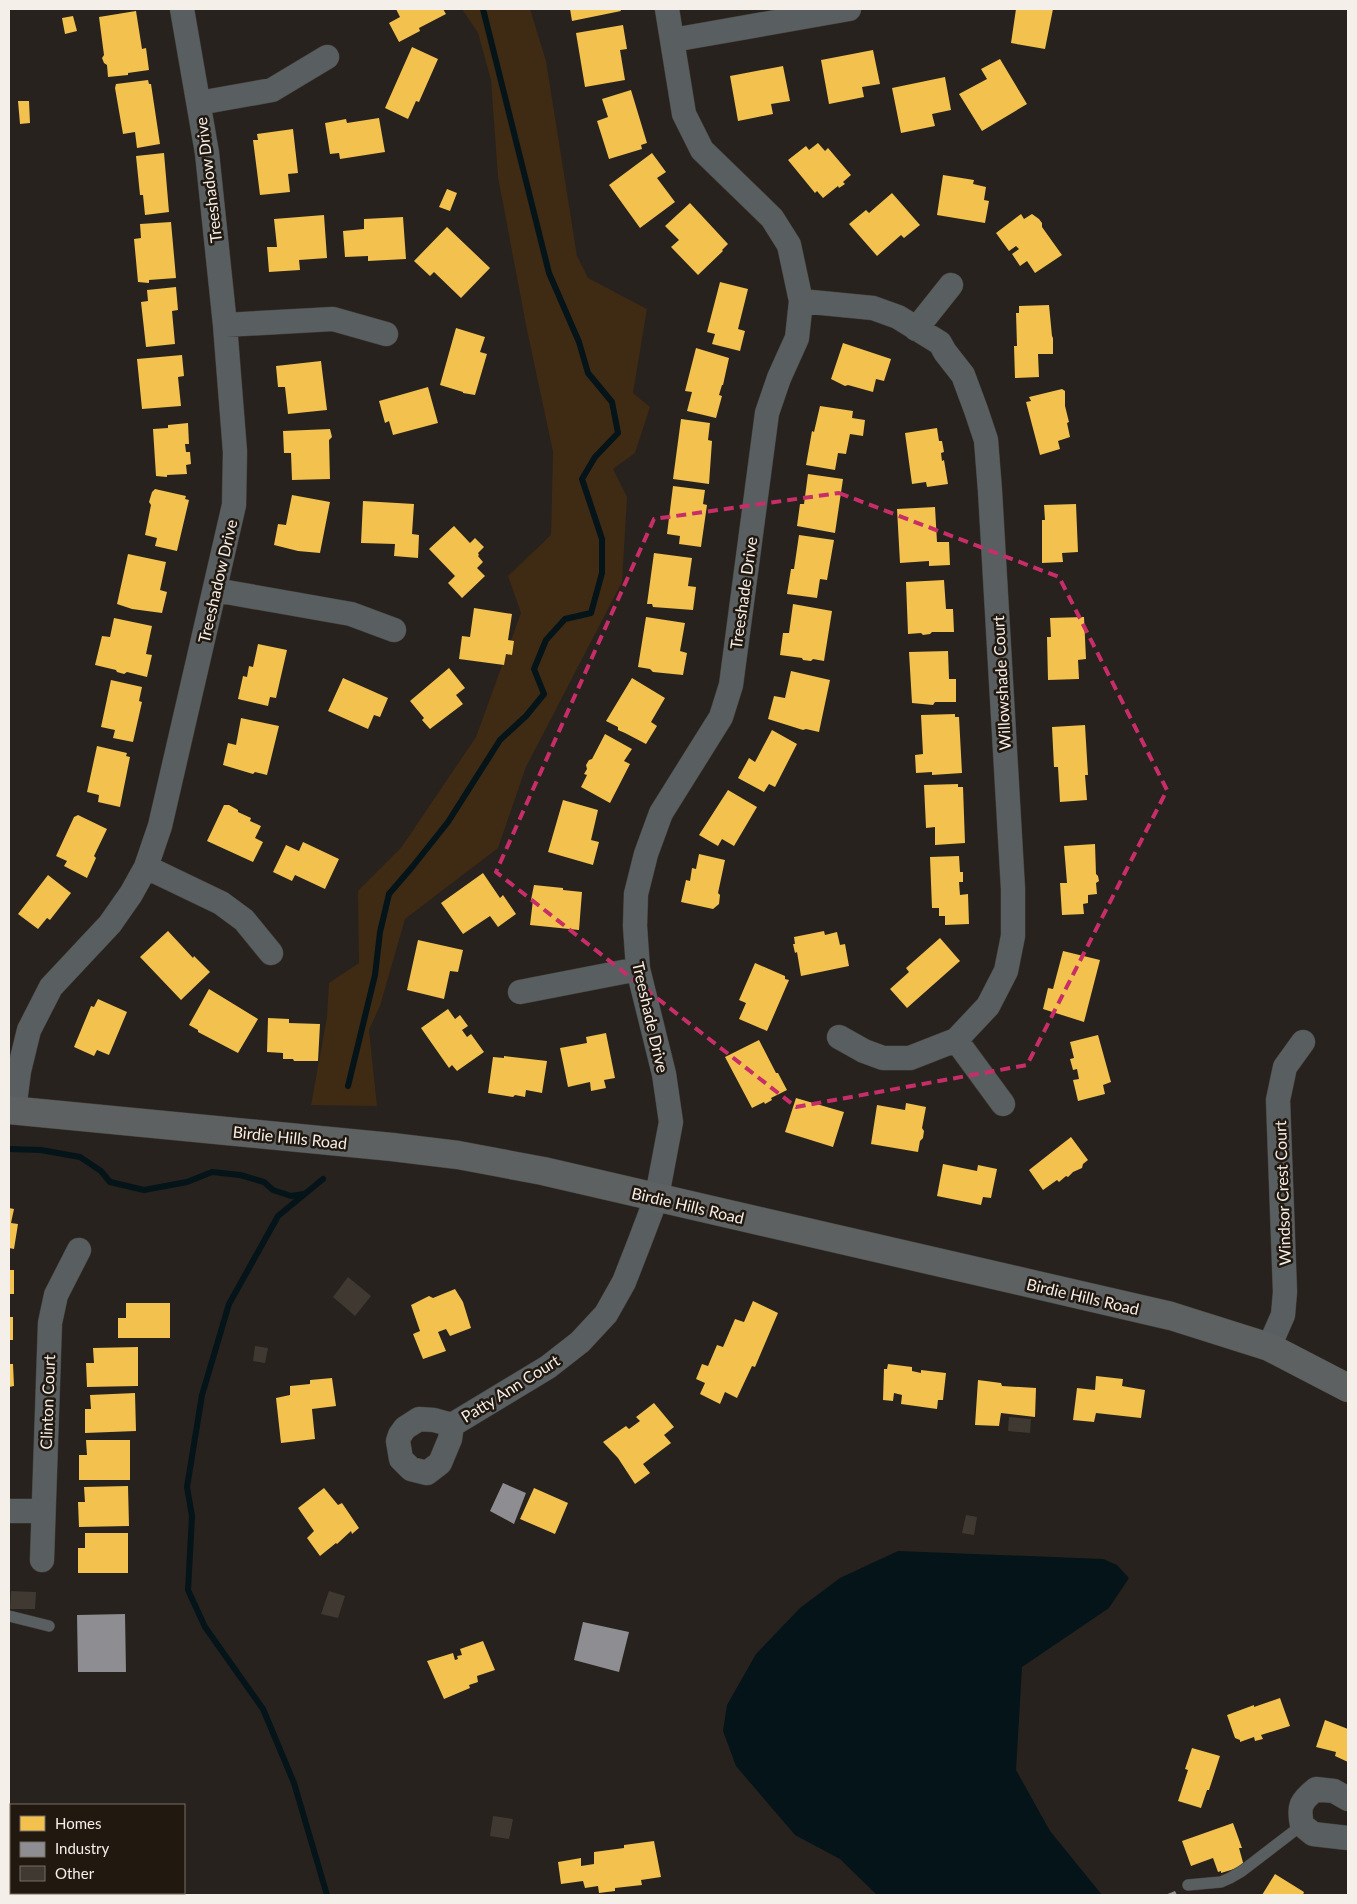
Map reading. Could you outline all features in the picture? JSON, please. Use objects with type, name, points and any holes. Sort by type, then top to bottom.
[{"type":"main road","name":"Birdie Hills Road","points":[[12,1110],[458,1155],[657,1196],[1170,1316],[1269,1348],[1348,1388]]},
{"type":"street","name":"Treeshadow Drive","points":[[12,1110],[29,1030],[51,987],[110,924],[131,894],[146,867],[160,826],[234,505],[235,452],[225,325],[207,154],[182,9]]},
{"type":"street","name":"Treeshade Drive","points":[[657,1196],[671,1122],[664,1074],[638,969],[635,926],[636,894],[646,854],[661,813],[721,717],[731,685],[767,413],[779,378],[797,338],[801,301],[789,245],[772,218],[702,150],[684,114],[667,9]]},
{"type":"street","points":[[673,40],[849,9]]},
{"type":"street","points":[[199,104],[272,90],[327,57]]},
{"type":"street","points":[[916,329],[952,284]]},
{"type":"street","name":"Willowshade Court","points":[[801,301],[873,308],[898,317],[940,343],[963,375],[986,440],[1012,879],[1013,936],[1006,971],[988,1006],[956,1040],[910,1058],[883,1058],[864,1051],[839,1037]]},
{"type":"street","points":[[225,325],[333,319],[386,334]]},
{"type":"street","points":[[215,590],[351,614],[394,630]]},
{"type":"street","points":[[146,867],[221,903],[244,920],[271,953]]},
{"type":"street","points":[[520,992],[638,969]]},
{"type":"street","points":[[956,1040],[1003,1104]]},
{"type":"street","name":"Windsor Crest Court","points":[[1269,1348],[1283,1315],[1285,1292],[1278,1100],[1285,1067],[1302,1042]]},
{"type":"street","name":"Patty Ann Court","points":[[452,1425],[548,1367],[580,1342],[606,1314],[624,1282],[657,1196]]},
{"type":"street","name":"Clinton Court","points":[[42,1560],[42,1511],[50,1323],[56,1295],[79,1250]]},
{"type":"street","points":[[9,1511],[42,1511]]},
{"type":"street","points":[[1348,1799],[1334,1791],[1316,1789],[1305,1799],[1299,1810],[1302,1825],[1313,1834],[1348,1838]]},
{"type":"lane","points":[[9,1616],[49,1626]]},
{"type":"lane","points":[[1188,1884],[1222,1882],[1230,1878],[1302,1825]]},
{"type":"highlighted area","points":[[839,493],[1059,577],[1167,790],[1027,1065],[796,1107],[496,872],[654,519]]},
{"type":"shaded area","points":[[462,9],[530,9],[546,61],[577,256],[588,278],[647,309],[633,393],[650,407],[635,453],[613,469],[627,497],[622,582],[526,767],[498,848],[405,919],[380,1006],[369,1030],[377,1106],[311,1105],[327,1017],[329,983],[359,963],[358,891],[401,848],[476,737],[521,613],[508,576],[551,535],[553,452],[526,325],[498,177],[491,80],[478,33]]},
{"type":"shaded area","points":[[898,1551],[1103,1559],[1117,1565],[1129,1578],[1109,1608],[1022,1667],[1016,1770],[1050,1831],[1102,1895],[877,1895],[840,1859],[795,1835],[736,1766],[723,1731],[727,1705],[756,1654],[800,1608],[840,1578]]},
{"type":"building: Homes","points":[[396,9],[443,9],[446,14],[419,28],[420,31],[399,42],[389,23],[400,17]]},
{"type":"building: Homes","points":[[570,9],[620,9],[621,11],[572,21]]},
{"type":"building: Homes","points":[[1016,9],[1053,9],[1045,49],[1011,43]]},
{"type":"building: Homes","points":[[136,11],[142,49],[146,48],[149,70],[108,77],[107,65],[102,58],[104,55],[99,17]]},
{"type":"building: Homes","points":[[73,16],[77,31],[65,34],[62,18]]},
{"type":"building: Homes","points":[[623,25],[627,49],[620,50],[625,80],[585,87],[576,33]]},
{"type":"building: Homes","points":[[412,47],[438,59],[419,102],[416,101],[408,119],[385,108]]},
{"type":"building: Homes","points":[[873,50],[880,84],[862,87],[864,97],[829,104],[821,60]]},
{"type":"building: Homes","points":[[1000,59],[1027,104],[982,131],[959,94],[987,79],[981,69]]},
{"type":"building: Homes","points":[[783,66],[790,101],[771,104],[773,114],[738,121],[730,76]]},
{"type":"building: Homes","points":[[945,77],[951,110],[932,114],[935,126],[901,133],[892,88]]},
{"type":"building: Homes","points":[[148,80],[149,84],[151,84],[160,144],[137,148],[135,132],[123,134],[115,88],[116,84]]},
{"type":"building: Homes","points":[[631,90],[647,143],[641,145],[642,149],[609,159],[597,121],[608,117],[602,99]]},
{"type":"building: Homes","points":[[18,101],[29,101],[30,123],[20,124]]},
{"type":"building: Homes","points":[[379,118],[385,152],[340,159],[339,153],[330,154],[325,123],[346,119],[347,123]]},
{"type":"building: Homes","points":[[293,129],[298,173],[288,174],[290,192],[260,195],[253,140],[258,140],[257,134]]},
{"type":"building: Homes","points":[[818,143],[825,151],[828,148],[851,175],[843,182],[845,184],[839,188],[838,186],[823,198],[817,191],[815,193],[788,160],[806,146],[809,150]]},
{"type":"building: Homes","points":[[164,153],[169,212],[145,215],[143,195],[140,195],[136,156]]},
{"type":"building: Homes","points":[[652,153],[666,172],[657,178],[675,202],[640,228],[609,185]]},
{"type":"building: Homes","points":[[943,175],[974,180],[973,184],[986,187],[984,200],[989,201],[985,223],[937,215]]},
{"type":"building: Homes","points":[[447,189],[457,193],[450,211],[439,207]]},
{"type":"building: Homes","points":[[892,193],[920,225],[904,238],[901,235],[877,256],[849,224],[866,210],[869,213]]},
{"type":"building: Homes","points":[[690,203],[728,244],[698,275],[671,247],[679,240],[665,226]]},
{"type":"building: Homes","points":[[1021,214],[1024,219],[1032,214],[1039,219],[1042,227],[1062,255],[1035,273],[1027,261],[1020,266],[1012,254],[1019,249],[1016,246],[1009,251],[996,233]]},
{"type":"building: Homes","points":[[324,215],[327,258],[299,260],[300,270],[269,272],[267,247],[277,247],[274,219]]},
{"type":"building: Homes","points":[[403,217],[406,259],[368,261],[368,256],[345,257],[343,231],[364,229],[364,219]]},
{"type":"building: Homes","points":[[171,222],[176,278],[149,280],[149,283],[138,282],[134,239],[141,238],[140,224]]},
{"type":"building: Homes","points":[[447,227],[490,268],[461,298],[434,272],[430,276],[414,261]]},
{"type":"building: Homes","points":[[720,282],[748,289],[738,329],[745,331],[740,351],[712,344],[715,334],[707,332]]},
{"type":"building: Homes","points":[[176,287],[178,310],[172,311],[175,344],[146,347],[141,302],[148,301],[147,290]]},
{"type":"building: Homes","points":[[1049,305],[1053,354],[1038,354],[1039,377],[1015,378],[1014,346],[1017,346],[1016,313],[1019,313],[1019,306]]},
{"type":"building: Homes","points":[[456,328],[485,337],[480,352],[487,354],[475,395],[440,385]]},
{"type":"building: Homes","points":[[843,343],[891,359],[884,381],[876,379],[873,392],[848,385],[845,386],[831,379]]},
{"type":"building: Homes","points":[[696,348],[729,358],[719,395],[722,396],[716,418],[687,411],[692,392],[685,391]]},
{"type":"building: Homes","points":[[182,355],[184,376],[178,377],[181,406],[142,409],[137,359]]},
{"type":"building: Homes","points":[[321,361],[327,410],[288,414],[285,387],[278,387],[276,366]]},
{"type":"building: Homes","points":[[428,387],[438,423],[393,435],[389,421],[385,423],[379,401]]},
{"type":"building: Homes","points":[[1062,389],[1065,391],[1065,406],[1070,437],[1058,441],[1060,449],[1040,455],[1026,402],[1031,401],[1029,397]]},
{"type":"building: Homes","points":[[820,406],[853,411],[852,418],[865,420],[863,436],[850,434],[846,454],[838,453],[835,470],[806,465],[812,431],[814,432]]},
{"type":"building: Homes","points":[[681,419],[710,423],[708,440],[712,441],[709,484],[673,479]]},
{"type":"building: Homes","points":[[188,423],[189,444],[185,444],[186,452],[190,452],[191,464],[186,465],[187,474],[167,475],[167,477],[156,476],[153,429],[168,428],[168,425]]},
{"type":"building: Homes","points":[[937,428],[939,441],[942,441],[944,452],[941,453],[942,461],[944,460],[948,484],[927,487],[926,482],[912,484],[905,433]]},
{"type":"building: Homes","points":[[330,429],[332,437],[329,440],[330,479],[292,480],[291,453],[284,453],[283,431]]},
{"type":"building: Homes","points":[[808,474],[843,479],[835,533],[797,526],[800,504],[804,504]]},
{"type":"building: Homes","points":[[673,486],[705,490],[703,504],[707,505],[701,547],[679,544],[680,536],[667,534]]},
{"type":"building: Homes","points":[[155,489],[186,496],[185,499],[189,500],[177,551],[155,546],[157,538],[145,535],[151,505],[149,502]]},
{"type":"building: Homes","points":[[292,495],[330,502],[320,553],[298,551],[274,545],[278,524],[286,525]]},
{"type":"building: Homes","points":[[363,501],[414,504],[412,534],[419,535],[418,558],[394,556],[395,544],[361,543]]},
{"type":"building: Homes","points":[[1076,504],[1078,552],[1062,553],[1063,562],[1042,563],[1042,520],[1045,520],[1044,505]]},
{"type":"building: Homes","points":[[935,507],[937,542],[949,542],[950,565],[929,566],[929,561],[900,563],[897,509]]},
{"type":"building: Homes","points":[[454,526],[470,543],[475,538],[484,547],[478,553],[483,562],[477,568],[485,576],[462,598],[448,583],[455,576],[429,549]]},
{"type":"building: Homes","points":[[799,535],[834,540],[827,580],[820,579],[817,598],[787,594],[791,569],[794,569]]},
{"type":"building: Homes","points":[[654,553],[692,558],[688,586],[696,587],[693,610],[653,607],[652,604],[647,604]]},
{"type":"building: Homes","points":[[128,554],[166,562],[160,590],[167,592],[162,613],[132,609],[117,604]]},
{"type":"building: Homes","points":[[944,580],[946,609],[953,609],[954,632],[932,632],[923,635],[921,633],[908,634],[906,582]]},
{"type":"building: Homes","points":[[793,604],[832,611],[824,661],[803,660],[802,658],[780,655],[783,633],[789,633]]},
{"type":"building: Homes","points":[[474,608],[512,614],[508,640],[514,641],[512,655],[506,654],[504,665],[459,659],[462,636],[470,637]]},
{"type":"building: Homes","points":[[646,617],[685,623],[680,651],[687,653],[683,675],[653,672],[650,669],[638,667]]},
{"type":"building: Homes","points":[[1084,617],[1086,659],[1078,660],[1079,679],[1048,680],[1047,637],[1051,637],[1050,618]]},
{"type":"building: Homes","points":[[114,618],[152,626],[146,654],[152,655],[147,677],[127,672],[124,674],[95,665],[102,636],[110,637]]},
{"type":"building: Homes","points":[[258,644],[287,650],[276,698],[270,697],[268,706],[238,699],[243,676],[247,677],[249,666],[253,667]]},
{"type":"building: Homes","points":[[948,651],[949,679],[956,679],[956,702],[935,702],[933,705],[912,703],[909,652]]},
{"type":"building: Homes","points":[[449,668],[465,688],[456,695],[463,704],[430,729],[422,720],[424,718],[410,701]]},
{"type":"building: Homes","points":[[791,671],[830,680],[819,732],[803,730],[768,719],[774,696],[785,698]]},
{"type":"building: Homes","points":[[343,678],[388,698],[380,717],[374,715],[368,729],[328,711]]},
{"type":"building: Homes","points":[[632,678],[665,698],[651,722],[657,726],[646,744],[618,730],[618,727],[606,721]]},
{"type":"building: Homes","points":[[111,680],[142,687],[139,701],[142,702],[133,742],[113,738],[115,730],[101,727]]},
{"type":"building: Homes","points":[[955,714],[955,717],[959,717],[962,773],[932,775],[932,772],[916,773],[915,755],[923,754],[921,715]]},
{"type":"building: Homes","points":[[241,718],[279,726],[267,775],[255,772],[253,774],[223,765],[228,743],[236,745]]},
{"type":"building: Homes","points":[[1085,725],[1088,775],[1085,775],[1087,800],[1060,802],[1058,767],[1054,767],[1052,727]]},
{"type":"building: Homes","points":[[772,730],[797,744],[775,787],[769,784],[764,792],[738,778],[749,758],[755,762]]},
{"type":"building: Homes","points":[[605,734],[632,749],[624,761],[630,764],[610,803],[581,787],[587,775],[584,774],[587,769],[586,765],[592,759]]},
{"type":"building: Homes","points":[[97,746],[127,753],[126,756],[130,757],[120,807],[98,802],[99,795],[87,792]]},
{"type":"building: Homes","points":[[958,784],[958,787],[963,787],[965,843],[935,845],[935,827],[926,828],[924,785]]},
{"type":"building: Homes","points":[[728,790],[757,807],[734,846],[722,839],[718,846],[699,835]]},
{"type":"building: Homes","points":[[563,800],[598,810],[591,840],[599,842],[593,865],[548,852]]},
{"type":"building: Homes","points":[[224,805],[229,805],[238,810],[238,812],[251,818],[250,821],[261,826],[255,838],[263,842],[253,862],[207,841]]},
{"type":"building: Homes","points":[[78,815],[107,829],[94,856],[96,858],[87,878],[64,866],[67,861],[56,856],[74,817]]},
{"type":"building: Homes","points":[[303,842],[339,859],[325,889],[295,875],[292,881],[273,872],[286,845],[299,851]]},
{"type":"building: Homes","points":[[1095,844],[1096,874],[1099,881],[1096,883],[1097,894],[1088,895],[1088,903],[1083,904],[1084,914],[1062,915],[1060,883],[1067,883],[1064,846]]},
{"type":"building: Homes","points":[[699,854],[725,860],[718,893],[720,895],[719,904],[713,909],[681,902],[686,880],[690,881],[692,868],[696,869]]},
{"type":"building: Homes","points":[[959,856],[960,872],[963,872],[963,882],[959,882],[960,895],[968,894],[969,924],[945,925],[945,916],[939,916],[939,908],[932,908],[930,857]]},
{"type":"building: Homes","points":[[483,873],[500,898],[503,895],[516,914],[498,927],[490,916],[463,934],[441,903]]},
{"type":"building: Homes","points":[[48,875],[71,893],[50,920],[47,918],[38,929],[18,914]]},
{"type":"building: Homes","points":[[534,885],[582,892],[579,930],[530,925]]},
{"type":"building: Homes","points":[[168,931],[193,958],[194,956],[210,972],[181,1000],[140,957]]},
{"type":"building: Homes","points":[[824,931],[825,935],[837,932],[840,945],[845,944],[849,966],[801,976],[797,952],[795,953],[793,944],[795,944],[794,937]]},
{"type":"building: Homes","points":[[940,938],[960,961],[907,1008],[890,989],[909,972],[906,968]]},
{"type":"building: Homes","points":[[418,940],[463,950],[458,972],[450,971],[444,999],[407,990]]},
{"type":"building: Homes","points":[[1063,951],[1100,960],[1084,1022],[1043,1009],[1048,988],[1053,989]]},
{"type":"building: Homes","points":[[755,963],[785,976],[785,979],[789,980],[767,1031],[739,1019],[746,1003],[739,1000]]},
{"type":"building: Homes","points":[[209,989],[258,1019],[238,1053],[198,1032],[198,1030],[189,1025]]},
{"type":"building: Homes","points":[[98,999],[127,1012],[109,1055],[97,1050],[94,1056],[74,1047],[91,1006],[94,1007]]},
{"type":"building: Homes","points":[[448,1009],[455,1019],[460,1015],[468,1026],[462,1030],[467,1037],[471,1034],[484,1052],[457,1071],[452,1065],[449,1068],[421,1028]]},
{"type":"building: Homes","points":[[268,1018],[289,1019],[289,1023],[320,1024],[318,1061],[294,1061],[293,1059],[283,1059],[283,1053],[267,1052]]},
{"type":"building: Homes","points":[[606,1033],[615,1078],[604,1080],[606,1088],[591,1091],[590,1082],[568,1087],[560,1048],[587,1043],[586,1037]]},
{"type":"building: Homes","points":[[1098,1035],[1111,1082],[1103,1085],[1105,1094],[1078,1101],[1073,1080],[1079,1079],[1077,1069],[1073,1070],[1070,1059],[1074,1058],[1070,1042]]},
{"type":"building: Homes","points":[[759,1040],[787,1090],[771,1098],[772,1100],[765,1104],[764,1102],[752,1108],[725,1057]]},
{"type":"building: Homes","points":[[504,1056],[547,1061],[542,1093],[526,1090],[525,1097],[515,1095],[513,1097],[488,1093],[493,1057],[504,1058]]},
{"type":"building: Homes","points":[[796,1098],[844,1112],[833,1147],[785,1132]]},
{"type":"building: Homes","points":[[906,1103],[926,1107],[922,1128],[924,1131],[923,1138],[920,1141],[918,1152],[871,1144],[877,1105],[905,1110]]},
{"type":"building: Homes","points":[[1071,1137],[1088,1160],[1083,1164],[1082,1168],[1059,1182],[1057,1180],[1043,1190],[1029,1170]]},
{"type":"building: Homes","points":[[943,1164],[977,1171],[978,1165],[997,1169],[991,1198],[983,1197],[981,1205],[937,1196]]},
{"type":"building: Homes","points":[[9,1208],[14,1209],[11,1223],[18,1224],[14,1249],[9,1248]]},
{"type":"building: Homes","points":[[9,1270],[14,1270],[14,1294],[9,1294]]},
{"type":"building: Homes","points":[[455,1289],[463,1302],[471,1328],[450,1336],[446,1329],[438,1332],[446,1351],[423,1359],[413,1334],[420,1331],[411,1305],[429,1296],[433,1298]]},
{"type":"building: Homes","points":[[753,1301],[778,1313],[755,1367],[752,1366],[737,1398],[725,1392],[720,1404],[700,1394],[705,1383],[696,1379],[702,1364],[708,1366],[717,1345],[723,1347],[735,1319],[744,1322]]},
{"type":"building: Homes","points":[[126,1303],[170,1303],[170,1338],[118,1338],[118,1318],[126,1318]]},
{"type":"building: Homes","points":[[9,1317],[13,1317],[13,1340],[9,1340]]},
{"type":"building: Homes","points":[[138,1347],[138,1386],[87,1387],[86,1363],[94,1363],[93,1348]]},
{"type":"building: Homes","points":[[9,1364],[13,1364],[14,1386],[9,1387]]},
{"type":"building: Homes","points":[[888,1364],[912,1367],[912,1371],[921,1373],[921,1370],[946,1373],[943,1400],[938,1400],[937,1409],[901,1404],[902,1395],[894,1393],[893,1401],[883,1400],[884,1369],[887,1369]]},
{"type":"building: Homes","points":[[1096,1376],[1123,1379],[1122,1386],[1145,1390],[1141,1418],[1096,1413],[1094,1422],[1073,1420],[1077,1388],[1095,1390]]},
{"type":"building: Homes","points":[[332,1378],[336,1406],[312,1409],[315,1439],[281,1443],[276,1398],[290,1395],[290,1386],[310,1384],[310,1380]]},
{"type":"building: Homes","points":[[978,1380],[1001,1383],[1002,1386],[1036,1388],[1035,1417],[1001,1413],[999,1426],[975,1425]]},
{"type":"building: Homes","points":[[135,1393],[136,1431],[85,1433],[85,1409],[91,1409],[90,1395]]},
{"type":"building: Homes","points":[[654,1403],[674,1427],[664,1435],[671,1443],[643,1464],[650,1473],[635,1484],[618,1458],[603,1442],[626,1426],[629,1429],[640,1421],[636,1417]]},
{"type":"building: Homes","points":[[86,1440],[130,1440],[130,1480],[79,1480],[79,1455],[87,1455]]},
{"type":"building: Homes","points":[[128,1486],[129,1526],[79,1527],[78,1502],[85,1502],[84,1487]]},
{"type":"building: Homes","points":[[324,1488],[338,1505],[342,1503],[359,1528],[352,1534],[351,1531],[320,1556],[307,1538],[314,1531],[298,1508]]},
{"type":"building: Homes","points":[[534,1488],[568,1503],[555,1534],[520,1519]]},
{"type":"building: Homes","points":[[85,1533],[128,1533],[128,1573],[78,1573],[78,1548],[85,1548]]},
{"type":"building: Homes","points":[[483,1641],[495,1670],[477,1676],[478,1682],[469,1685],[470,1688],[444,1699],[427,1661],[453,1653],[455,1660],[458,1659],[457,1656],[462,1655],[460,1649]]},
{"type":"building: Homes","points":[[1280,1698],[1290,1726],[1261,1735],[1263,1739],[1255,1741],[1254,1737],[1240,1742],[1240,1740],[1235,1738],[1227,1715]]},
{"type":"building: Homes","points":[[1325,1720],[1348,1729],[1348,1762],[1335,1756],[1336,1752],[1316,1747]]},
{"type":"building: Homes","points":[[1192,1748],[1220,1756],[1201,1808],[1178,1801],[1188,1770],[1185,1769]]},
{"type":"building: Homes","points":[[1233,1823],[1242,1848],[1239,1848],[1244,1866],[1221,1873],[1221,1871],[1218,1872],[1213,1858],[1191,1866],[1182,1841]]},
{"type":"building: Homes","points":[[654,1841],[661,1877],[641,1880],[642,1885],[615,1888],[615,1891],[599,1893],[598,1886],[585,1888],[583,1881],[561,1884],[558,1862],[581,1858],[581,1866],[594,1864],[594,1852]]},
{"type":"building: Homes","points":[[1275,1874],[1304,1892],[1303,1895],[1262,1895]]},
{"type":"building: Industry","points":[[503,1483],[526,1493],[514,1524],[490,1511]]},
{"type":"building: Industry","points":[[125,1614],[126,1672],[78,1672],[77,1615]]},
{"type":"building: Industry","points":[[583,1622],[629,1632],[619,1672],[574,1660]]},
{"type":"building: Industry","points":[[1175,1891],[1177,1895],[1165,1895]]},
{"type":"building: Other","points":[[348,1277],[371,1296],[355,1316],[333,1297]]},
{"type":"building: Other","points":[[255,1346],[268,1348],[265,1363],[253,1361]]},
{"type":"building: Other","points":[[1009,1417],[1031,1419],[1030,1433],[1008,1431]]},
{"type":"building: Other","points":[[966,1515],[977,1517],[974,1535],[962,1533]]},
{"type":"building: Other","points":[[11,1591],[36,1592],[35,1609],[10,1609]]},
{"type":"building: Other","points":[[329,1591],[345,1596],[338,1618],[321,1614]]},
{"type":"building: Other","points":[[493,1816],[513,1819],[509,1839],[490,1836]]},
{"type":"waterway","points":[[348,1086],[375,975],[380,932],[389,894],[448,822],[500,740],[526,716],[544,694],[534,669],[546,640],[565,619],[591,613],[602,573],[602,539],[582,479],[595,457],[618,433],[612,402],[588,373],[579,342],[549,273],[483,9]]},
{"type":"waterway","points":[[9,1149],[41,1150],[80,1157],[101,1171],[110,1182],[144,1190],[187,1182],[212,1172],[240,1175],[264,1182],[273,1190],[291,1196],[304,1194]]},
{"type":"waterway","points":[[323,1179],[278,1216],[229,1304],[202,1395],[187,1487],[192,1516],[188,1590],[205,1627],[263,1709],[294,1783],[327,1895]]}]
